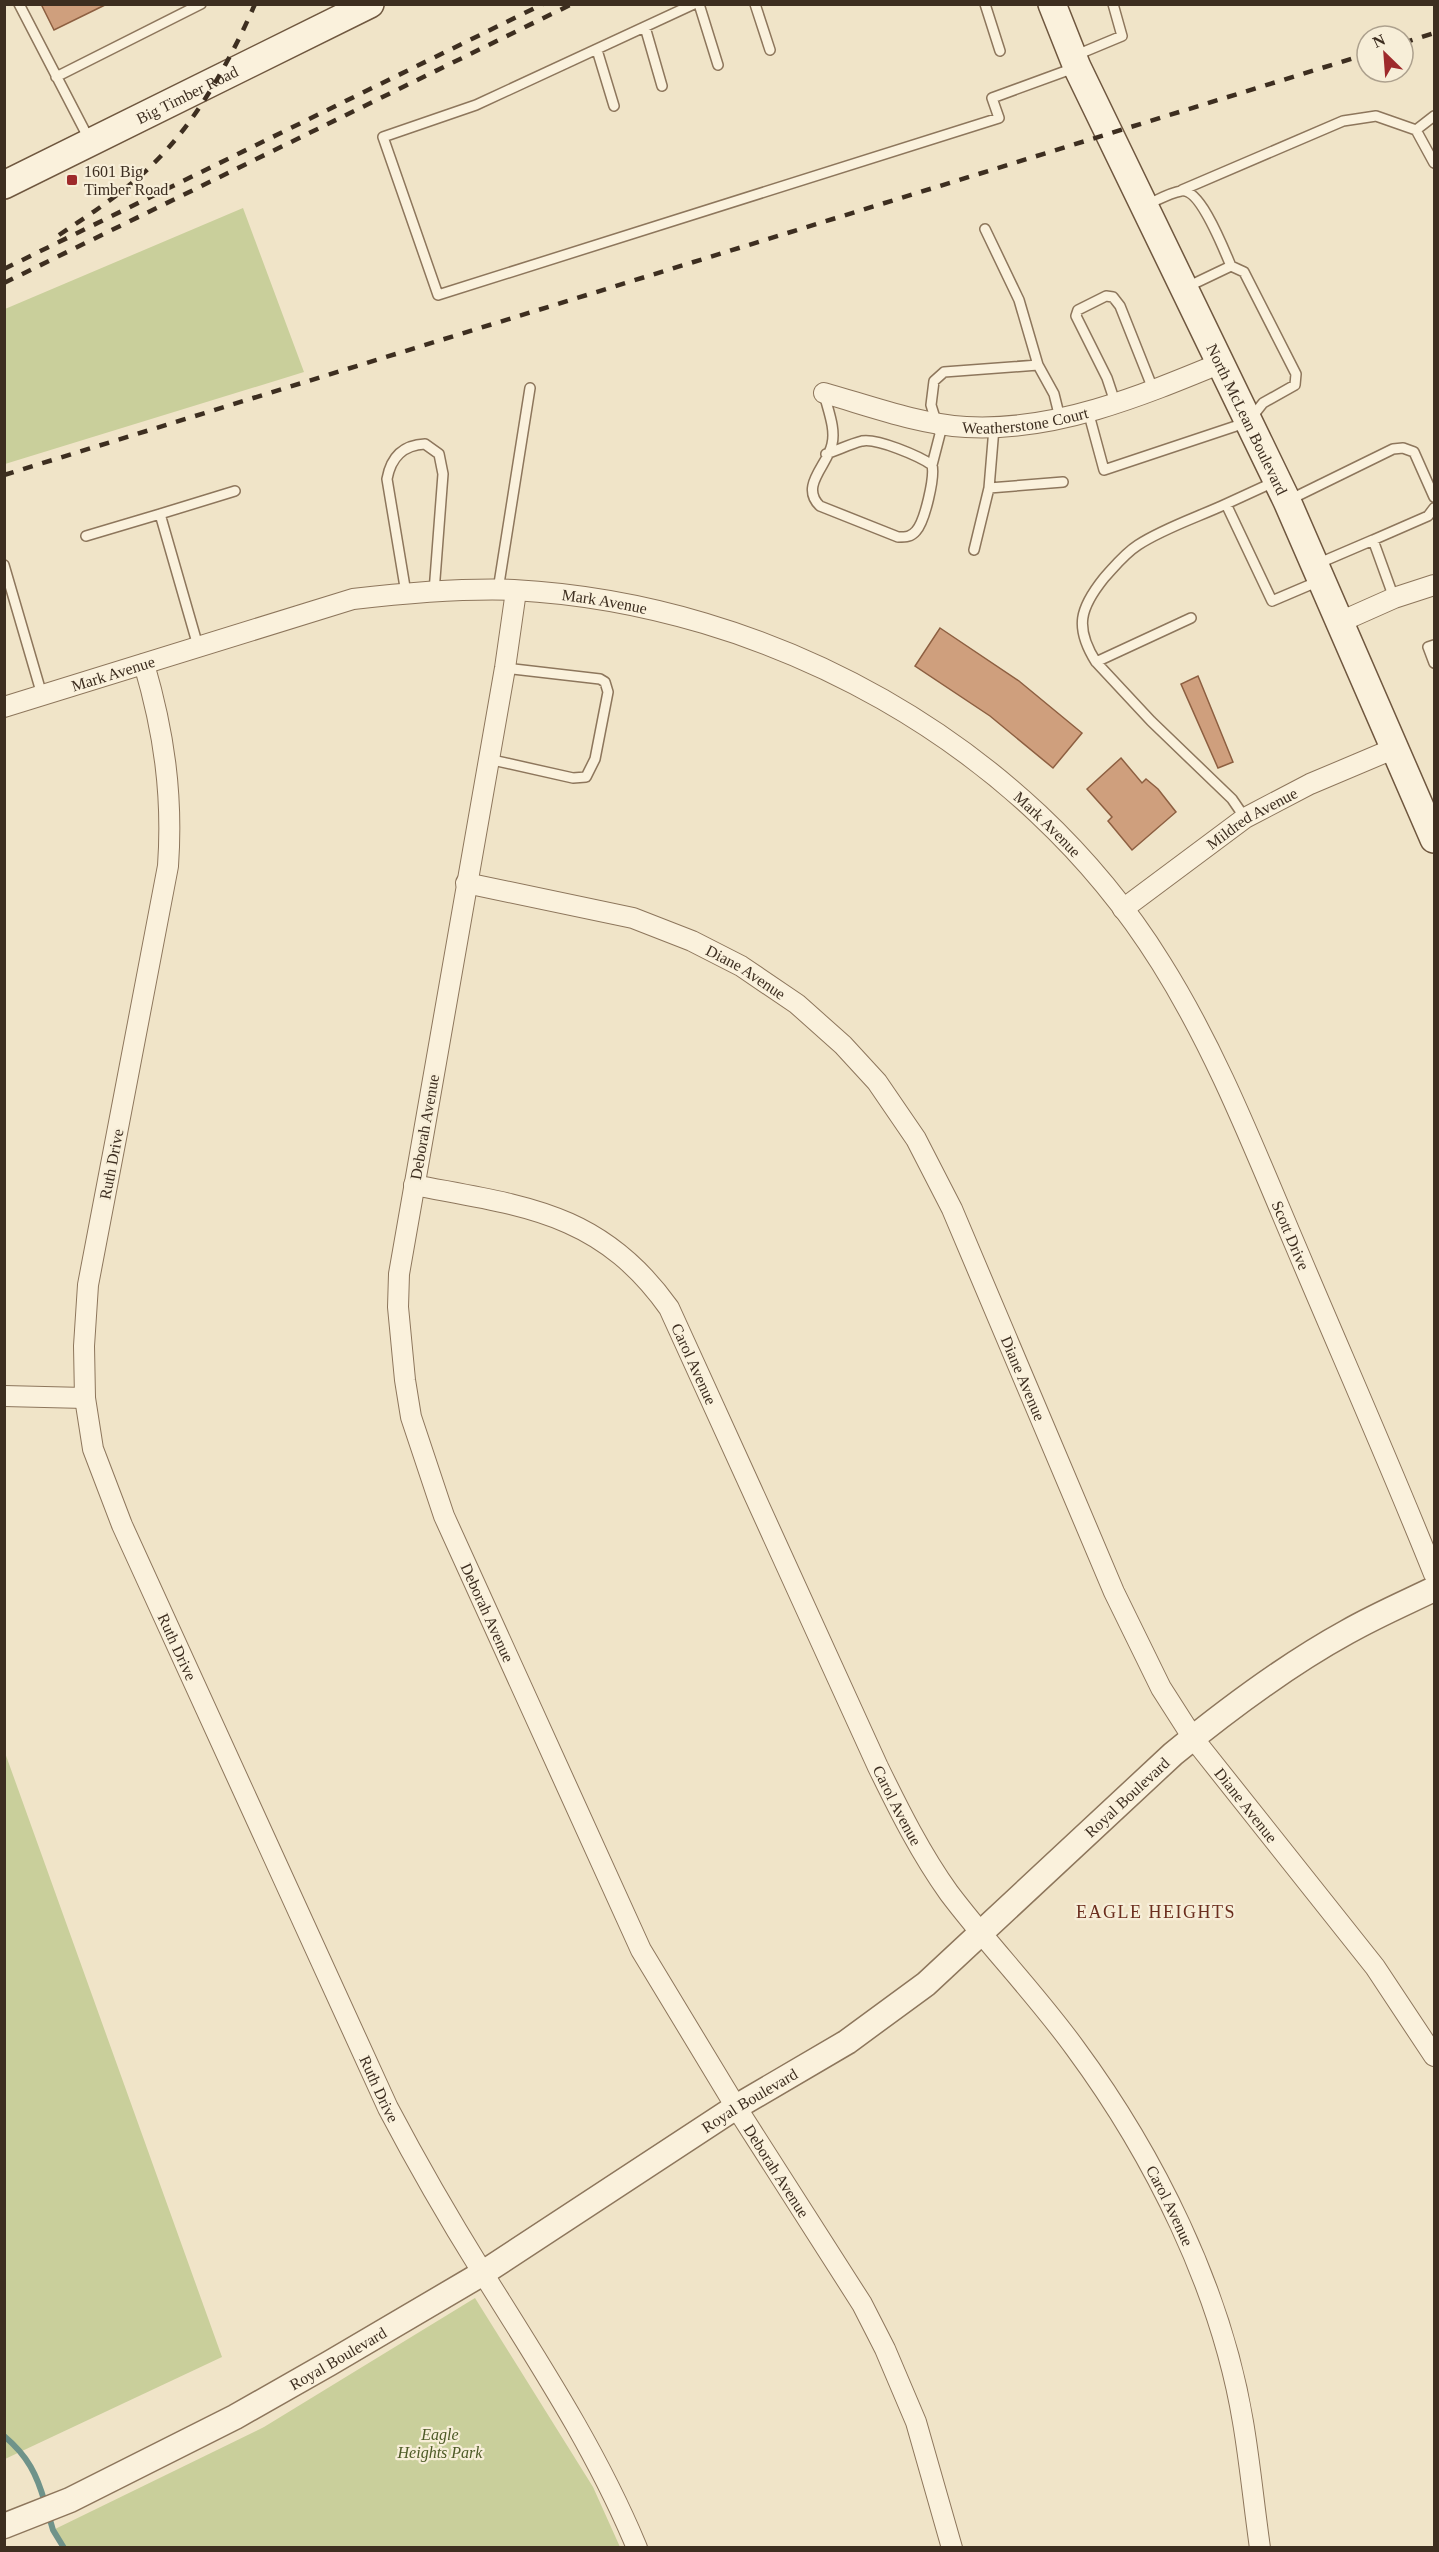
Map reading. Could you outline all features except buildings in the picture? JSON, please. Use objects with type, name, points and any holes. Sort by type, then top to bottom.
[{"type":"main road","name":"Big Timber Road","points":[[4,185],[370,4]]},
{"type":"main road","name":"North McLean Boulevard","points":[[1052,4],[1075,62],[1282,491],[1434,839]]},
{"type":"street","name":"Weatherstone Court","points":[[824,393],[936,422],[994,428],[1060,419],[1088,411],[1221,363]]},
{"type":"street","points":[[1340,622],[1394,598],[1434,585]]},
{"type":"street","name":"Mark Avenue","points":[[4,707],[353,599],[406,593],[507,590],[639,608],[695,621],[786,652],[854,683],[910,715],[1005,784],[1085,862],[1123,909]]},
{"type":"street","name":"Deborah Avenue","points":[[507,590],[505,668],[399,1274],[398,1307],[411,1417],[444,1516],[637,1941],[736,2107],[862,2304],[885,2349],[916,2422],[952,2547]]},
{"type":"street","name":"Ruth Drive","points":[[144,664],[156,704],[168,771],[171,828],[168,866],[88,1285],[83,1367],[93,1449],[122,1525],[352,2034],[388,2108],[430,2187],[580,2432],[613,2492],[637,2547]]},
{"type":"street","name":"Mildred Avenue","points":[[1123,909],[1245,818],[1275,801],[1393,749]]},
{"type":"street","name":"Diane Avenue","points":[[466,883],[633,918],[692,941],[741,966],[796,1004],[843,1045],[877,1082],[916,1139],[952,1209],[1122,1611],[1161,1688],[1193,1737],[1375,1967],[1434,2056]]},
{"type":"street","name":"Scott Drive","points":[[1123,909],[1161,962],[1225,1082],[1434,1574]]},
{"type":"street","name":"Carol Avenue","points":[[414,1185],[518,1205],[576,1225],[605,1242],[636,1267],[655,1288],[685,1337],[897,1806],[948,1890],[980,1933],[1074,2046],[1125,2120],[1167,2196],[1206,2289],[1228,2358],[1243,2420],[1260,2547]]},
{"type":"street","points":[[4,1396],[86,1398]]},
{"type":"street","name":"Royal Boulevard","points":[[10,2524],[70,2500],[235,2417],[483,2273],[736,2107],[847,2042],[926,1984],[1193,1737],[1293,1665],[1348,1631],[1434,1589]]},
{"type":"lane","points":[[20,4],[90,141]]},
{"type":"lane","points":[[56,77],[201,4]]},
{"type":"lane","points":[[694,4],[476,105],[383,137],[438,295],[999,118],[992,98],[1075,62],[1122,36],[1113,4]]},
{"type":"lane","points":[[699,4],[718,65]]},
{"type":"lane","points":[[755,4],[770,50]]},
{"type":"lane","points":[[985,4],[1000,51]]},
{"type":"lane","points":[[645,27],[662,86]]},
{"type":"lane","points":[[597,50],[614,106]]},
{"type":"lane","points":[[1144,206],[1343,120],[1376,116],[1416,130],[1434,163]]},
{"type":"lane","points":[[1416,130],[1434,116]]},
{"type":"lane","points":[[1088,411],[1104,470],[1248,422],[1263,403],[1295,385],[1296,374],[1244,272],[1231,266],[1201,205],[1190,192],[1182,190]]},
{"type":"lane","points":[[985,229],[1019,300],[1038,365],[1054,394],[1060,419]]},
{"type":"lane","points":[[1185,288],[1231,266]]},
{"type":"lane","points":[[1115,402],[1107,378],[1076,315],[1078,310],[1106,296],[1113,297],[1120,306],[1153,388]]},
{"type":"lane","points":[[824,393],[833,432],[832,445],[811,491],[813,500],[820,506],[898,537],[908,537],[918,530],[935,475],[932,465],[940,434],[932,405],[934,381],[944,372],[1038,365]]},
{"type":"lane","points":[[507,590],[530,388]]},
{"type":"lane","points":[[974,550],[989,488],[994,428]]},
{"type":"lane","points":[[826,454],[863,440],[874,441],[924,459],[932,465]]},
{"type":"lane","points":[[406,593],[387,479],[389,467],[398,454],[411,445],[425,444],[439,454],[443,474],[434,592]]},
{"type":"lane","points":[[1245,818],[1232,799],[1150,721],[1096,662],[1086,641],[1083,613],[1096,588],[1123,556],[1140,544],[1226,504],[1282,491],[1393,449],[1403,448],[1414,452],[1434,497]]},
{"type":"lane","points":[[989,488],[1063,482]]},
{"type":"lane","points":[[86,536],[235,491]]},
{"type":"lane","points":[[1226,504],[1272,601],[1373,540],[1428,516],[1434,508]]},
{"type":"lane","points":[[160,514],[198,646]]},
{"type":"lane","points":[[1373,540],[1394,598]]},
{"type":"lane","points":[[4,565],[42,695]]},
{"type":"lane","points":[[1096,662],[1191,618]]},
{"type":"lane","points":[[1434,645],[1428,647],[1434,663]]},
{"type":"lane","points":[[488,759],[573,778],[586,777],[592,770],[608,692],[605,682],[600,679],[505,668]]},
{"type":"green space","points":[[243,208],[304,372],[5,464],[5,309]]},
{"type":"green space","points":[[4,1750],[222,2357],[5,2459],[4,2459]]},
{"type":"green space","name":"Eagle Heights Park","points":[[475,2298],[593,2487],[620,2547],[62,2547],[53,2530],[264,2427]]},
{"type":"waterway","points":[[4,2436],[30,2466],[45,2503]]},
{"type":"waterway","points":[[48,2513],[53,2530],[64,2548]]},
{"type":"railway","points":[[59,235],[132,183],[170,146],[212,88],[255,4]]},
{"type":"railway","points":[[4,269],[543,4]]},
{"type":"railway","points":[[4,283],[572,4]]},
{"type":"railway","points":[[1415,39],[1434,33]]},
{"type":"railway","points":[[4,475],[1355,58]]},
{"type":"place","name":"1601 Big Timber Road","points":[[72,180]]},
{"type":"district","name":"EAGLE HEIGHTS","points":[[1156,1912]]}]
